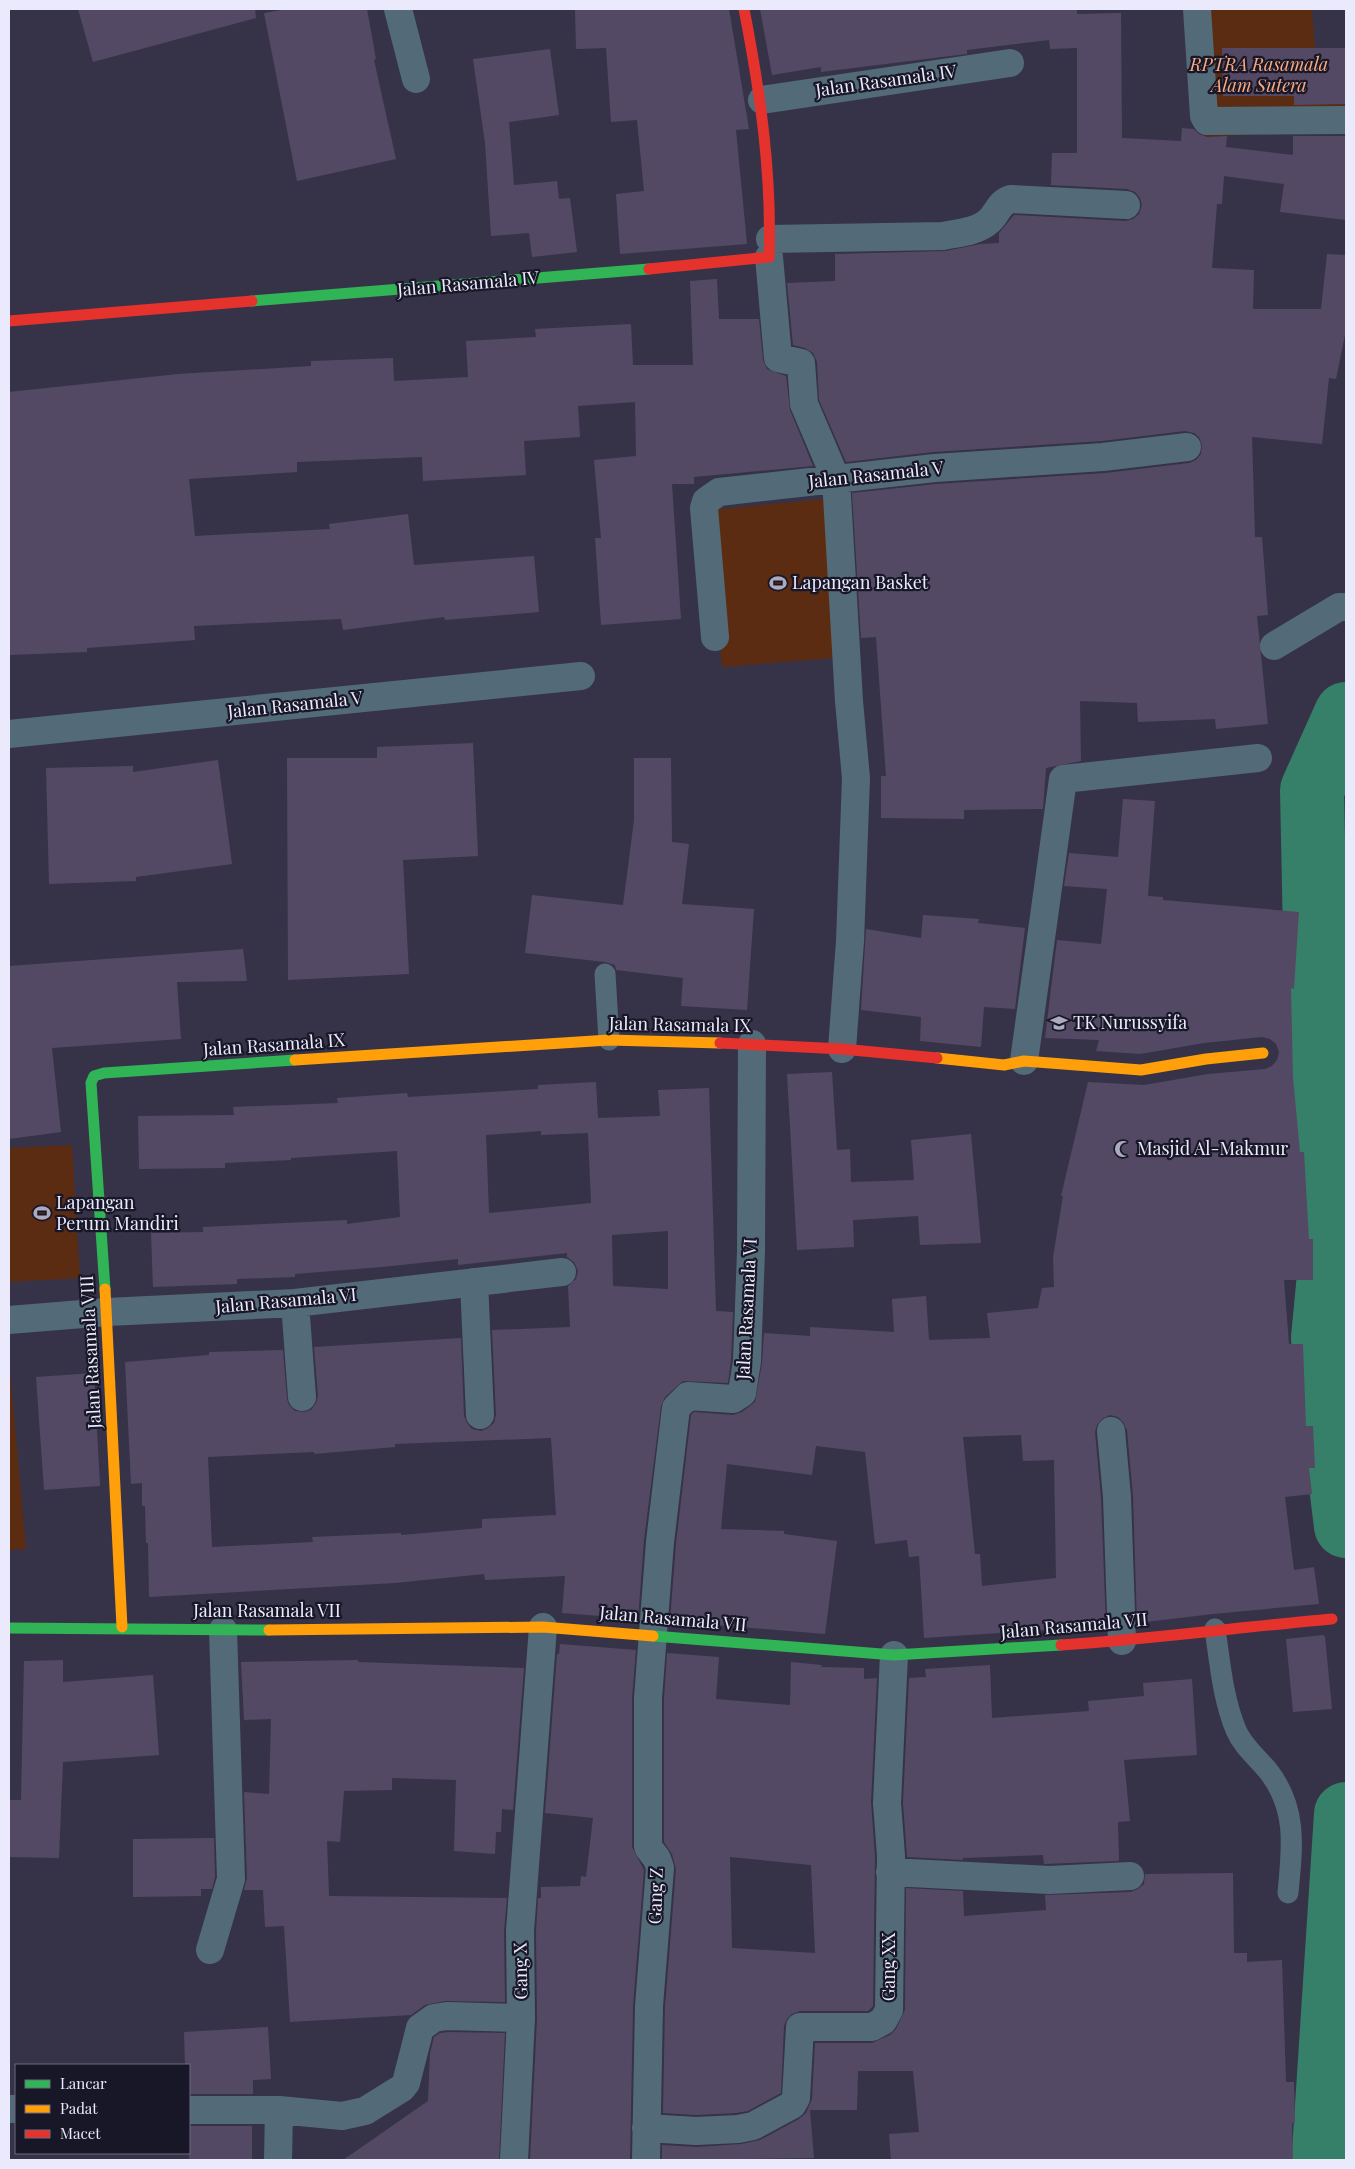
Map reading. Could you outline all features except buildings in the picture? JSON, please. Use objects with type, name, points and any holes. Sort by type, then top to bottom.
[{"type":"street","points":[[398,9],[416,79]]},
{"type":"street","points":[[744,9],[762,100],[778,358],[801,363],[804,404],[836,479],[849,701],[856,778],[850,940],[842,1049]]},
{"type":"street","points":[[1197,9],[1204,116],[1207,121],[1346,120]]},
{"type":"street","name":"Jalan Rasamala IV","points":[[762,100],[1010,63]]},
{"type":"street","points":[[770,248],[943,236],[969,231],[989,221],[1002,202],[1010,198],[1126,205]]},
{"type":"street","name":"Jalan Rasamala IV","points":[[9,321],[765,260],[770,248]]},
{"type":"street","name":"Jalan Rasamala V","points":[[715,638],[704,508],[706,501],[720,492],[935,468],[1103,457],[1187,447]]},
{"type":"street","points":[[1274,646],[1343,608]]},
{"type":"street","name":"Jalan Rasamala V","points":[[9,734],[581,676]]},
{"type":"street","points":[[1024,1061],[1064,778],[1258,758]]},
{"type":"street","name":"Jalan Rasamala IX","points":[[94,1076],[104,1073],[609,1040],[752,1044],[842,1049],[1004,1065],[1024,1061],[1141,1070],[1206,1059],[1263,1053]]},
{"type":"street","name":"Jalan Rasamala VI","points":[[653,1634],[676,1408],[688,1396],[733,1400],[742,1393],[747,1361],[751,1251],[752,1044]]},
{"type":"street","name":"Jalan Rasamala VIII","points":[[94,1076],[91,1084],[107,1312],[122,1627]]},
{"type":"street","name":"Jalan Rasamala VI","points":[[9,1320],[107,1312],[295,1302],[562,1272]]},
{"type":"street","points":[[474,1282],[480,1416]]},
{"type":"street","points":[[295,1302],[302,1397]]},
{"type":"street","points":[[1111,1431],[1117,1497],[1122,1641]]},
{"type":"street","name":"Jalan Rasamala VII","points":[[9,1628],[122,1627],[223,1630],[543,1627],[653,1634],[894,1655],[1122,1641],[1215,1629],[1332,1619]]},
{"type":"street","name":"Gang X","points":[[190,2110],[279,2110],[342,2116],[365,2110],[406,2084],[420,2028],[434,2018],[447,2016],[520,2018],[520,1931],[543,1627]]},
{"type":"street","points":[[210,1950],[231,1879],[223,1630]]},
{"type":"street","name":"Gang Z","points":[[646,2160],[649,2006],[660,1868],[657,1859],[648,1847],[648,1698],[653,1634]]},
{"type":"street","name":"Gang XX","points":[[646,2128],[696,2131],[738,2129],[753,2126],[792,2105],[796,2098],[799,2029],[802,2026],[872,2027],[883,2021],[889,2010],[890,1872],[888,1795],[894,1655]]},
{"type":"street","points":[[890,1872],[1050,1880],[1130,1876]]},
{"type":"street","points":[[514,2160],[520,2018]]},
{"type":"street","points":[[278,2160],[279,2110]]},
{"type":"lane","points":[[605,974],[609,1040]]},
{"type":"lane","points":[[1215,1629],[1227,1702],[1236,1731],[1245,1745],[1282,1790],[1290,1813],[1292,1846],[1288,1893]]},
{"type":"green space","name":"RPTRA Rasamala Alam Sutera","points":[[1196,9],[1312,9],[1316,64],[1346,64],[1346,129],[1204,137]]},
{"type":"green space","name":"Lapangan Basket","points":[[836,498],[847,657],[722,667],[708,510]]},
{"type":"green space","name":"Lapangan Perum Mandiri","points":[[72,1145],[80,1278],[9,1282],[9,1148]]},
{"type":"green space","points":[[9,1359],[26,1549],[9,1550]]},
{"type":"waterway","points":[[1346,714],[1312,790],[1319,1127],[1333,1233],[1323,1338],[1346,1526]]},
{"type":"waterway","points":[[1326,2160],[1324,2152],[1346,1814]]},
{"type":"traffic: fast","points":[[252,301],[649,269]]},
{"type":"traffic: fast","points":[[105,1289],[91,1083],[94,1076],[104,1073],[295,1060]]},
{"type":"traffic: fast","points":[[9,1628],[269,1630]]},
{"type":"traffic: fast","points":[[653,1636],[894,1655],[1061,1645]]},
{"type":"traffic: slow","points":[[295,1060],[609,1040],[720,1043]]},
{"type":"traffic: slow","points":[[937,1058],[1004,1065],[1024,1061],[1141,1070],[1206,1059],[1263,1053]]},
{"type":"traffic: slow","points":[[105,1289],[122,1627]]},
{"type":"traffic: slow","points":[[269,1630],[543,1627],[653,1636]]},
{"type":"traffic: jam","points":[[649,269],[769,257],[769,194],[764,132],[744,9]]},
{"type":"traffic: jam","points":[[9,321],[252,301]]},
{"type":"traffic: jam","points":[[720,1043],[842,1049],[937,1058]]},
{"type":"traffic: jam","points":[[1061,1645],[1129,1640],[1332,1619]]},
{"type":"place","name":"Lapangan Basket","points":[[778,583]]},
{"type":"place","name":"TK Nurussyifa","points":[[1059,1023]]},
{"type":"place","name":"Masjid Al-Makmur","points":[[1123,1149]]},
{"type":"place","name":"Lapangan Perum Mandiri","points":[[42,1213]]}]
